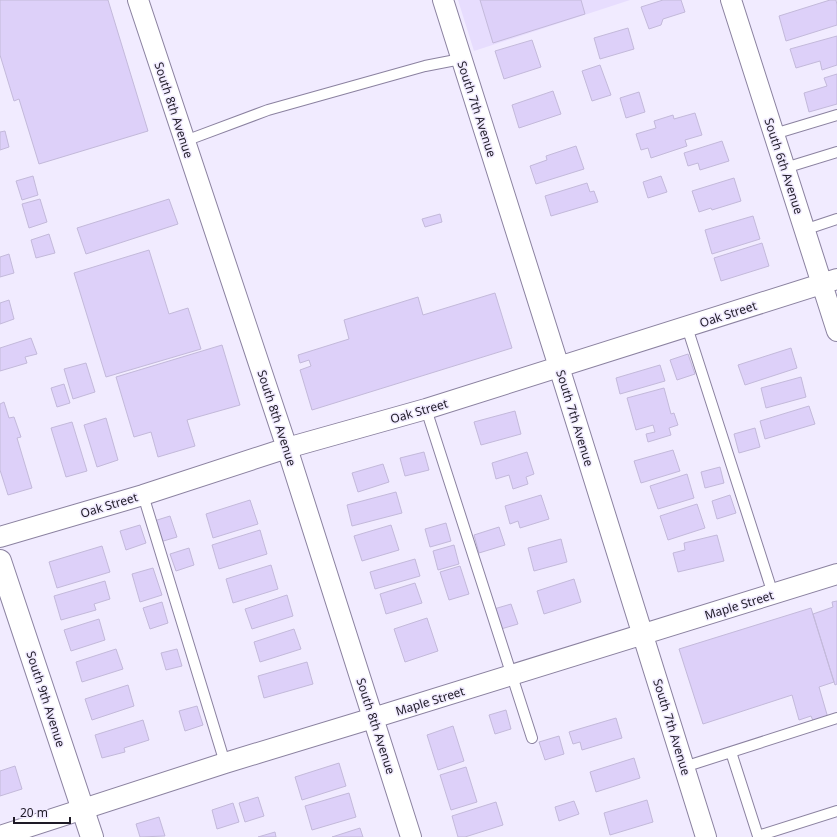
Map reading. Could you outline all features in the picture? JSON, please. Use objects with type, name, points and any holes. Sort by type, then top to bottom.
[{"type":"street","name":"South 8th Avenue","points":[[138,0],[287,448],[411,837]]},
{"type":"street","name":"South 7th Avenue","points":[[443,0],[706,837]]},
{"type":"street","name":"South 6th Avenue","points":[[731,0],[804,230],[829,282],[837,332]]},
{"type":"street","name":"Oak Street","points":[[0,538],[143,495],[287,448],[426,409],[829,282]]},
{"type":"street","name":"South 9th Avenue","points":[[0,561],[92,837]]},
{"type":"street","name":"Maple Street","points":[[0,836],[225,763],[511,676],[837,574]]},
{"type":"lane","points":[[185,141],[268,110],[426,66],[462,59]]},
{"type":"lane","points":[[774,134],[837,115]]},
{"type":"lane","points":[[785,168],[837,152]]},
{"type":"lane","points":[[804,230],[837,219]]},
{"type":"lane","points":[[687,327],[773,594]]},
{"type":"lane","points":[[426,409],[532,738]]},
{"type":"lane","points":[[143,495],[225,763]]},
{"type":"lane","points":[[684,766],[837,718]]},
{"type":"lane","points":[[731,752],[758,836],[837,811]]},
{"type":"shaded area","points":[[458,0],[630,0],[474,51]]},
{"type":"building","points":[[0,0],[108,0],[148,131],[39,164],[19,99],[14,101],[0,55]]},
{"type":"building","points":[[480,0],[581,0],[585,14],[493,43]]},
{"type":"building","points":[[663,0],[681,0],[685,12],[663,19],[661,25],[649,29],[641,7]]},
{"type":"building","points":[[830,0],[836,0],[837,25],[786,41],[779,16]]},
{"type":"building","points":[[628,28],[634,49],[600,59],[594,38]]},
{"type":"building","points":[[837,36],[837,65],[822,70],[820,61],[796,68],[790,49]]},
{"type":"building","points":[[532,40],[541,67],[504,79],[495,51]]},
{"type":"building","points":[[600,65],[611,95],[592,101],[582,71]]},
{"type":"building","points":[[837,74],[837,104],[809,112],[804,93],[827,86],[824,78]]},
{"type":"building","points":[[553,91],[561,114],[519,128],[512,105]]},
{"type":"building","points":[[639,92],[645,112],[626,118],[620,98]]},
{"type":"building","points":[[695,113],[702,135],[685,140],[687,146],[651,158],[648,148],[641,150],[636,134],[656,128],[654,121],[673,115],[674,119]]},
{"type":"building","points":[[5,131],[9,147],[0,150],[0,132]]},
{"type":"building","points":[[722,141],[729,161],[700,170],[698,163],[688,166],[684,153]]},
{"type":"building","points":[[576,146],[584,169],[536,184],[530,166],[547,160],[546,156]]},
{"type":"building","points":[[33,176],[38,195],[22,200],[16,181]]},
{"type":"building","points":[[661,176],[667,192],[648,198],[643,182]]},
{"type":"building","points":[[734,178],[741,201],[712,210],[711,208],[699,212],[692,191]]},
{"type":"building","points":[[587,183],[590,192],[594,191],[598,202],[551,216],[545,196]]},
{"type":"building","points":[[40,199],[47,222],[29,228],[22,204]]},
{"type":"building","points":[[169,199],[178,224],[86,254],[77,228]]},
{"type":"building","points":[[440,214],[442,222],[425,227],[422,219]]},
{"type":"building","points":[[753,216],[760,239],[712,254],[705,230]]},
{"type":"building","points":[[49,234],[55,253],[36,258],[31,240]]},
{"type":"building","points":[[762,243],[769,266],[721,281],[714,258]]},
{"type":"building","points":[[149,250],[169,314],[188,308],[201,349],[106,377],[74,273]]},
{"type":"building","points":[[9,254],[14,273],[0,277],[0,257]]},
{"type":"building","points":[[495,293],[512,348],[312,410],[300,370],[311,366],[309,360],[300,363],[298,355],[349,339],[344,320],[418,297],[423,315]]},
{"type":"building","points":[[9,300],[14,319],[0,324],[0,303]]},
{"type":"building","points":[[31,338],[37,354],[25,357],[27,363],[0,371],[0,348]]},
{"type":"building","points":[[222,345],[240,405],[187,420],[195,446],[158,457],[151,432],[134,437],[116,377]]},
{"type":"building","points":[[791,348],[797,368],[745,385],[738,365]]},
{"type":"building","points":[[688,354],[695,374],[677,380],[670,360]]},
{"type":"building","points":[[86,363],[95,392],[73,399],[64,369]]},
{"type":"building","points":[[660,365],[665,381],[620,394],[616,378]]},
{"type":"building","points":[[801,377],[806,397],[766,408],[761,388]]},
{"type":"building","points":[[64,384],[70,403],[57,407],[51,388]]},
{"type":"building","points":[[664,388],[671,414],[674,413],[678,425],[669,428],[671,435],[648,442],[646,434],[655,432],[653,425],[636,430],[627,398]]},
{"type":"building","points":[[4,402],[9,418],[14,417],[21,437],[17,438],[32,488],[8,495],[0,470],[0,404]]},
{"type":"building","points":[[809,406],[815,424],[765,439],[760,421]]},
{"type":"building","points":[[515,411],[521,434],[481,445],[474,422]]},
{"type":"building","points":[[106,418],[118,460],[97,467],[84,425]]},
{"type":"building","points":[[72,422],[87,471],[66,477],[51,428]]},
{"type":"building","points":[[755,428],[760,447],[739,453],[734,434]]},
{"type":"building","points":[[673,450],[680,471],[641,483],[634,461]]},
{"type":"building","points":[[424,452],[429,470],[405,476],[400,458]]},
{"type":"building","points":[[527,452],[534,474],[526,477],[528,484],[513,489],[509,475],[496,479],[492,463]]},
{"type":"building","points":[[383,464],[389,482],[358,492],[352,473]]},
{"type":"building","points":[[720,467],[724,483],[705,488],[701,472]]},
{"type":"building","points":[[687,474],[694,498],[658,509],[650,486]]},
{"type":"building","points":[[396,492],[402,513],[352,526],[347,505]]},
{"type":"building","points":[[541,495],[549,519],[520,528],[518,521],[510,524],[505,506]]},
{"type":"building","points":[[730,495],[736,513],[717,519],[712,501]]},
{"type":"building","points":[[250,500],[258,524],[213,538],[206,514]]},
{"type":"building","points":[[697,504],[705,528],[668,540],[660,516]]},
{"type":"building","points":[[170,516],[177,537],[160,542],[154,521]]},
{"type":"building","points":[[446,523],[451,541],[430,547],[425,529]]},
{"type":"building","points":[[140,525],[146,543],[126,550],[120,531]]},
{"type":"building","points":[[391,525],[399,550],[362,561],[354,536]]},
{"type":"building","points":[[499,527],[505,545],[479,553],[474,535]]},
{"type":"building","points":[[260,530],[267,554],[219,569],[212,545]]},
{"type":"building","points":[[717,535],[724,561],[678,572],[673,553],[685,550],[684,543]]},
{"type":"building","points":[[561,539],[567,562],[534,571],[528,548]]},
{"type":"building","points":[[454,545],[459,564],[438,570],[433,551]]},
{"type":"building","points":[[102,546],[110,572],[57,588],[49,562]]},
{"type":"building","points":[[189,548],[194,565],[176,571],[170,554]]},
{"type":"building","points":[[415,559],[420,576],[375,589],[370,572]]},
{"type":"building","points":[[271,565],[278,589],[233,603],[226,579]]},
{"type":"building","points":[[460,566],[469,594],[449,600],[440,572]]},
{"type":"building","points":[[153,568],[162,595],[140,602],[132,574]]},
{"type":"building","points":[[574,579],[581,602],[544,614],[537,591]]},
{"type":"building","points":[[105,581],[110,599],[94,604],[96,610],[61,620],[54,596]]},
{"type":"building","points":[[415,583],[422,603],[386,614],[380,594]]},
{"type":"building","points":[[287,595],[293,616],[252,629],[245,609]]},
{"type":"building","points":[[837,601],[837,684],[835,685],[813,614],[833,607],[832,602]]},
{"type":"building","points":[[162,602],[168,623],[150,629],[143,608]]},
{"type":"building","points":[[511,604],[518,624],[501,629],[494,609]]},
{"type":"building","points":[[811,608],[834,682],[819,687],[828,718],[814,723],[811,716],[799,720],[792,695],[703,724],[679,649]]},
{"type":"building","points":[[427,618],[438,651],[405,662],[394,629]]},
{"type":"building","points":[[99,619],[105,640],[71,651],[64,630]]},
{"type":"building","points":[[294,629],[301,649],[260,662],[254,642]]},
{"type":"building","points":[[116,649],[123,669],[82,682],[76,662]]},
{"type":"building","points":[[177,649],[182,666],[166,670],[161,653]]},
{"type":"building","points":[[307,662],[313,684],[264,698],[258,676]]},
{"type":"building","points":[[128,685],[134,706],[92,720],[85,699]]},
{"type":"building","points":[[197,706],[203,725],[185,731],[179,711]]},
{"type":"building","points":[[506,710],[511,729],[495,734],[489,715]]},
{"type":"building","points":[[616,718],[622,738],[582,750],[580,742],[573,744],[569,732]]},
{"type":"building","points":[[143,720],[149,740],[124,748],[125,752],[102,758],[95,735]]},
{"type":"building","points":[[453,726],[464,761],[438,770],[427,735]]},
{"type":"building","points":[[559,736],[564,754],[545,760],[539,742]]},
{"type":"building","points":[[634,758],[640,778],[596,792],[590,772]]},
{"type":"building","points":[[339,763],[346,786],[302,800],[295,777]]},
{"type":"building","points":[[15,766],[22,789],[0,796],[0,771]]},
{"type":"building","points":[[466,767],[477,802],[451,810],[440,775]]},
{"type":"building","points":[[349,793],[356,817],[312,830],[305,806]]},
{"type":"building","points":[[258,797],[264,816],[245,822],[239,803]]},
{"type":"building","points":[[647,800],[653,822],[610,835],[604,813]]},
{"type":"building","points":[[574,801],[579,814],[559,821],[555,807]]},
{"type":"building","points":[[496,802],[503,825],[465,837],[458,837],[452,816]]},
{"type":"building","points":[[233,803],[239,822],[217,829],[212,810]]},
{"type":"building","points":[[159,817],[165,836],[140,837],[136,824]]},
{"type":"building","points":[[360,828],[363,837],[332,837]]},
{"type":"building","points":[[275,832],[276,837],[258,837]]}]
